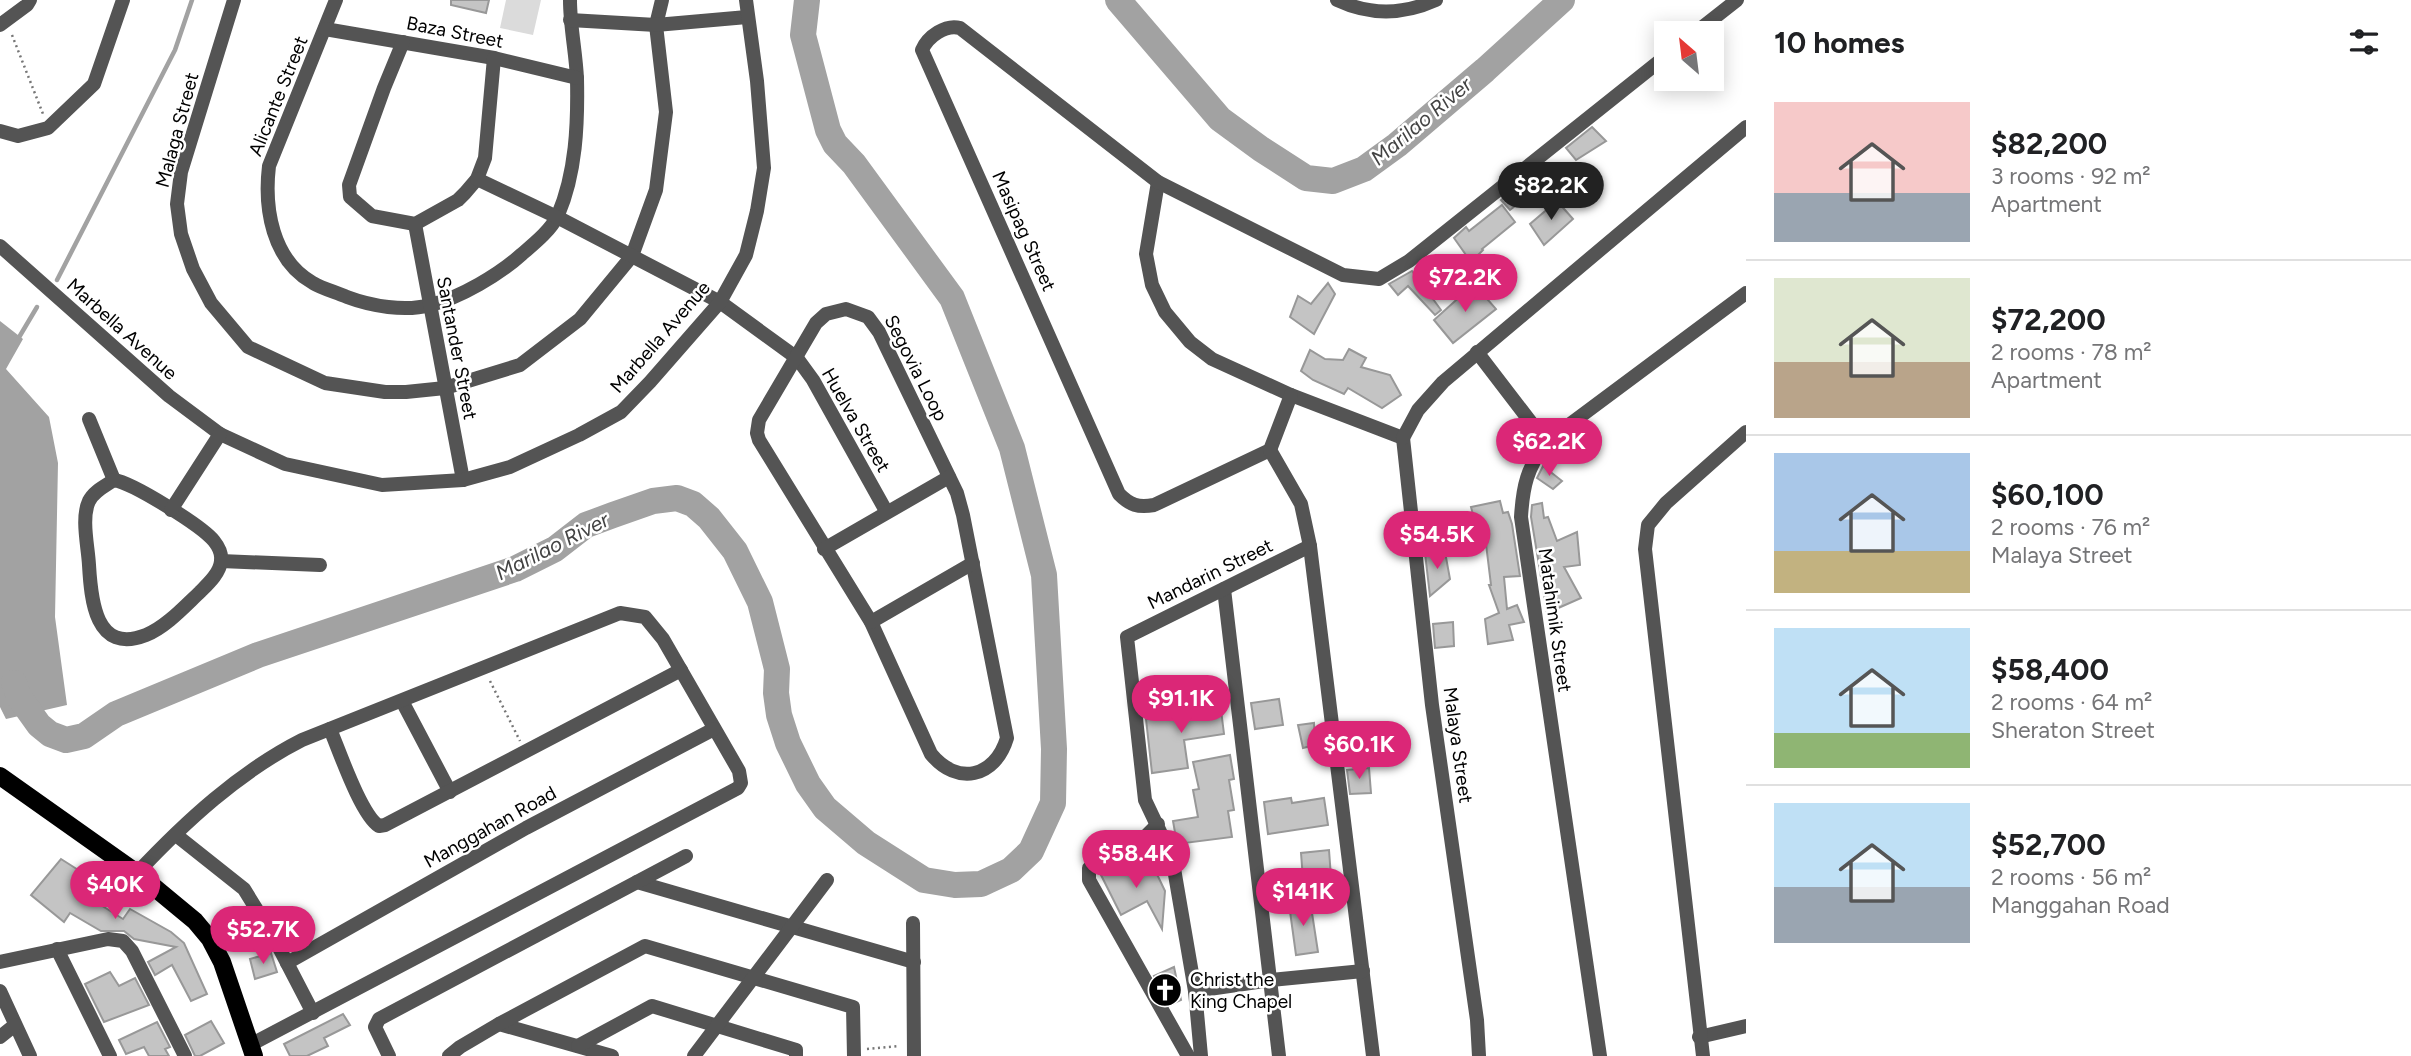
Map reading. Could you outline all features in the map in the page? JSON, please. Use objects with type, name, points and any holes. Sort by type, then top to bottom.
[{"type":"main road","points":[[0,776],[137,873],[186,913],[210,939],[222,962],[252,1051]]},
{"type":"street","points":[[4,23],[30,0]]},
{"type":"street","points":[[0,131],[18,136],[48,128],[94,84],[123,0]]},
{"type":"street","name":"Malaga Street","points":[[234,0],[181,172],[177,204],[181,234],[211,303],[248,347],[325,383],[386,392],[444,388],[520,365],[580,319],[632,256],[656,190],[666,112],[656,24],[662,0]]},
{"type":"street","name":"Alicante Street","points":[[336,0],[269,166],[266,191],[273,231],[291,265],[312,282],[367,304],[384,306],[429,306],[456,295],[500,271],[546,232],[557,216],[571,169],[577,78],[570,0]]},
{"type":"street","name":"Marbella Avenue","points":[[0,246],[169,396],[220,434],[285,464],[382,485],[463,480],[510,467],[621,412],[720,302],[746,255],[764,168],[757,81],[746,0]]},
{"type":"street","points":[[1338,0],[1353,7],[1385,13],[1416,8],[1436,0]]},
{"type":"street","points":[[1710,21],[1737,0]]},
{"type":"street","points":[[570,20],[656,24],[747,17]]},
{"type":"street","name":"Masipag Street","points":[[1158,181],[960,28],[944,28],[924,44],[922,50],[1119,494],[1129,504],[1142,507],[1154,505],[1270,450]]},
{"type":"street","name":"Baza Street","points":[[325,29],[494,58],[577,78]]},
{"type":"street","points":[[403,42],[349,185],[349,197],[372,216],[415,224],[458,200],[477,179],[485,158],[494,58]]},
{"type":"street","points":[[1654,66],[1409,261],[1379,279],[1343,275],[1158,181],[1146,254],[1152,285],[1166,312],[1189,342],[1212,359],[1291,395],[1403,438],[1418,410],[1443,382],[1746,127]]},
{"type":"street","name":"Huelva Street","points":[[477,179],[557,216],[720,302],[797,358],[813,380],[886,511]]},
{"type":"street","name":"Santander Street","points":[[415,224],[463,480]]},
{"type":"street","name":"Matahimik Street","points":[[1600,1056],[1521,517],[1523,488],[1531,463],[1546,442],[1746,293]]},
{"type":"street","name":"Segovia Loop","points":[[846,309],[867,317],[879,332],[949,477],[963,514],[1007,738],[1004,750],[996,762],[981,772],[965,774],[951,771],[931,754],[871,622],[759,440],[759,420],[816,323],[826,314],[846,309]]},
{"type":"street","points":[[1477,352],[1546,442]]},
{"type":"street","points":[[1291,395],[1270,450],[1301,504],[1310,546],[1373,1056]]},
{"type":"street","points":[[89,419],[114,481]]},
{"type":"street","points":[[1703,1056],[1645,549],[1648,525],[1666,503],[1746,432]]},
{"type":"street","points":[[171,510],[220,434]]},
{"type":"street","name":"Malaya Street","points":[[1403,438],[1432,705],[1477,1020],[1479,1056]]},
{"type":"street","points":[[824,549],[949,477]]},
{"type":"street","points":[[114,481],[124,482],[171,510],[212,538],[220,552],[221,561],[205,587],[148,635],[132,639],[118,638],[107,632],[93,608],[86,513],[90,499],[98,490],[114,481]]},
{"type":"street","name":"Mandarin Street","points":[[1157,824],[1145,800],[1127,636],[1310,546]]},
{"type":"street","points":[[221,561],[320,565]]},
{"type":"street","points":[[871,622],[973,563]]},
{"type":"street","points":[[1224,589],[1279,1056]]},
{"type":"street","points":[[137,873],[232,784],[280,752],[330,729],[620,613],[645,617],[663,639],[739,771],[741,783],[733,792],[313,1013],[252,1051]]},
{"type":"street","points":[[330,729],[360,800],[371,819],[379,825],[393,823],[681,670]]},
{"type":"street","points":[[402,701],[450,792]]},
{"type":"street","name":"Manggahan Road","points":[[287,963],[514,834],[714,729]]},
{"type":"street","points":[[1188,1056],[1089,880],[1089,868],[1093,864],[1127,855],[1157,824],[1172,856],[1195,991],[1201,1056]]},
{"type":"street","points":[[176,835],[244,888],[313,1013]]},
{"type":"street","points":[[390,1056],[375,1027],[379,1019],[687,856]]},
{"type":"street","points":[[694,1056],[827,880]]},
{"type":"street","points":[[637,883],[914,962]]},
{"type":"street","points":[[913,923],[914,1051]]},
{"type":"street","points":[[0,962],[108,939],[123,941],[132,951],[185,1056]]},
{"type":"street","points":[[449,1056],[499,1024],[645,946],[853,1007],[853,1053]]},
{"type":"street","points":[[57,949],[110,1056]]},
{"type":"street","points":[[1195,991],[1363,971]]},
{"type":"street","points":[[0,991],[30,1056]]},
{"type":"street","points":[[578,1046],[652,1006],[796,1050],[796,1056]]},
{"type":"street","points":[[499,1024],[612,1056]]},
{"type":"street","points":[[0,1037],[15,1025]]},
{"type":"street","points":[[1699,1037],[1746,1026]]},
{"type":"path","points":[[4,23],[48,128]]},
{"type":"path","points":[[483,669],[526,752]]},
{"type":"path","points":[[853,1053],[914,1051]]},
{"type":"shaded area","points":[[506,0],[541,0],[533,35],[500,28]]},
{"type":"shaded area","points":[[0,321],[23,339],[6,369],[49,417],[58,463],[55,617],[67,705],[6,719],[0,707]]},
{"type":"building","points":[[451,0],[489,0],[486,13],[451,5]]},
{"type":"building","points":[[1592,127],[1606,141],[1576,160],[1566,148]]},
{"type":"building","points":[[1520,185],[1528,196],[1510,210],[1501,200]]},
{"type":"building","points":[[1557,201],[1573,219],[1544,245],[1530,224]]},
{"type":"building","points":[[1502,205],[1515,222],[1482,249],[1471,262],[1454,238],[1466,227],[1469,231]]},
{"type":"building","points":[[1440,270],[1447,281],[1430,295],[1441,310],[1435,315],[1408,286],[1398,295],[1389,284],[1412,271],[1423,285]]},
{"type":"building","points":[[1328,283],[1335,294],[1314,334],[1290,317],[1298,296],[1311,304]]},
{"type":"building","points":[[1474,284],[1496,309],[1453,343],[1434,320]]},
{"type":"building","points":[[1349,349],[1366,358],[1361,367],[1390,375],[1401,395],[1382,408],[1348,388],[1344,394],[1313,380],[1301,371],[1310,350],[1325,359],[1343,360]]},
{"type":"building","points":[[1543,466],[1562,481],[1553,489],[1537,478]]},
{"type":"building","points":[[1500,501],[1503,513],[1508,512],[1512,524],[1520,576],[1504,577],[1507,609],[1517,605],[1524,622],[1509,625],[1513,640],[1488,644],[1485,619],[1499,613],[1489,585],[1486,544],[1440,552],[1436,530],[1476,526],[1471,507]]},
{"type":"building","points":[[1542,503],[1544,518],[1548,517],[1557,541],[1577,532],[1580,565],[1564,567],[1581,598],[1547,613],[1531,517],[1532,505]]},
{"type":"building","points":[[1445,552],[1450,579],[1430,596],[1425,553]]},
{"type":"building","points":[[1453,622],[1454,646],[1435,648],[1433,624]]},
{"type":"building","points":[[1279,699],[1283,725],[1255,729],[1251,703]]},
{"type":"building","points":[[1220,702],[1224,734],[1184,740],[1188,768],[1152,773],[1146,719],[1186,713],[1185,707]]},
{"type":"building","points":[[1314,723],[1315,745],[1303,748],[1298,725]]},
{"type":"building","points":[[1230,755],[1234,779],[1229,780],[1234,810],[1228,811],[1232,837],[1177,844],[1173,821],[1198,817],[1193,790],[1199,789],[1193,762]]},
{"type":"building","points":[[1369,768],[1371,793],[1350,794],[1347,770]]},
{"type":"building","points":[[1291,798],[1292,803],[1324,798],[1328,825],[1268,834],[1264,802]]},
{"type":"building","points":[[1329,850],[1331,877],[1303,879],[1301,853]]},
{"type":"building","points":[[61,859],[105,887],[96,902],[123,919],[130,909],[171,932],[184,943],[207,994],[191,1001],[172,965],[155,975],[148,962],[176,947],[134,939],[124,931],[101,931],[70,913],[64,922],[31,895]]},
{"type":"building","points":[[1127,865],[1134,877],[1153,866],[1165,891],[1162,929],[1147,901],[1121,915],[1100,873]]},
{"type":"building","points":[[1310,900],[1318,952],[1296,955],[1289,904]]},
{"type":"building","points":[[290,920],[304,927],[295,941],[283,933]]},
{"type":"building","points":[[271,953],[277,972],[255,979],[250,959]]},
{"type":"building","name":"Christ the King Chapel","points":[[1174,967],[1181,1000],[1170,1005],[1154,976]]},
{"type":"building","points":[[110,972],[119,986],[135,978],[149,1005],[104,1022],[85,984]]},
{"type":"building","points":[[343,1014],[350,1025],[324,1038],[328,1046],[307,1056],[290,1056],[284,1044]]},
{"type":"building","points":[[211,1021],[224,1043],[195,1056],[185,1035]]},
{"type":"building","points":[[157,1022],[170,1047],[165,1049],[169,1056],[149,1056],[144,1047],[126,1054],[119,1040]]},
{"type":"waterway","points":[[57,280],[175,50],[192,0]]},
{"type":"waterway","name":"Marilao River","points":[[14,683],[19,697],[39,725],[50,734],[66,740],[84,736],[116,714],[258,655],[515,569],[555,549],[586,525],[653,501],[677,498],[693,504],[709,518],[735,551],[760,602],[777,669],[779,715],[788,743],[808,784],[825,808],[866,843],[924,880],[955,885],[981,884],[1011,870],[1031,851],[1053,803],[1054,749],[1044,575],[1012,448],[952,298],[854,164],[835,144],[828,130],[803,35],[807,0]]},
{"type":"waterway","name":"Marilao River","points":[[1118,0],[1220,119],[1306,178],[1333,181],[1364,169],[1397,145],[1562,0]]},
{"type":"waterway","points":[[18,339],[37,307]]},
{"type":"place","name":"Christ the King Chapel","points":[[1165,990]]}]
